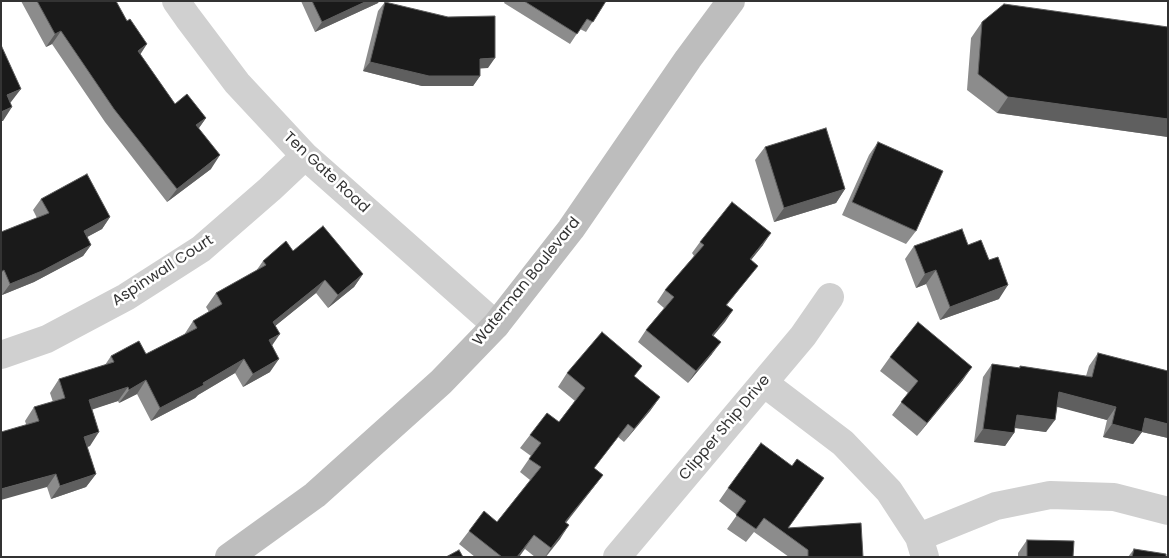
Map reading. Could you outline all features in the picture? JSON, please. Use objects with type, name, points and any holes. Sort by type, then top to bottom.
[{"type":"main road","name":"Waterman Boulevard","points":[[229,557],[315,494],[441,382],[496,325],[571,229],[688,59],[731,1]]},
{"type":"street","name":"Ten Gate Road","points":[[176,1],[237,83],[305,156],[496,325]]},
{"type":"street","name":"Aspinwall Court","points":[[1,355],[47,339],[118,302],[201,249],[305,156]]},
{"type":"street","name":"Clipper Ship Drive","points":[[617,557],[804,336],[830,297]]},
{"type":"street","points":[[764,383],[843,442],[889,491],[922,547],[996,506],[1050,495],[1114,497],[1168,511]]},
{"type":"building","points":[[37,1],[116,1],[127,21],[130,19],[147,44],[138,51],[175,104],[187,94],[206,118],[196,125],[220,155],[177,189],[114,109],[61,31],[55,34]]},
{"type":"building","points":[[312,1],[367,1],[322,22]]},
{"type":"building","points":[[524,1],[606,1],[593,22],[587,19],[577,34]]},
{"type":"building","points":[[385,2],[448,17],[495,16],[495,58],[480,59],[480,76],[429,76],[370,62]]},
{"type":"building","points":[[1004,4],[1168,27],[1168,119],[1008,97],[978,74],[982,22]]},
{"type":"building","points":[[1,45],[21,89],[7,95],[12,107],[1,112]]},
{"type":"building","points":[[826,128],[845,189],[784,208],[765,147]]},
{"type":"building","points":[[878,142],[943,171],[916,231],[852,202]]},
{"type":"building","points":[[87,174],[110,217],[84,231],[91,245],[42,271],[10,284],[4,270],[1,272],[1,232],[49,213],[41,199]]},
{"type":"building","points":[[732,202],[771,233],[750,259],[758,266],[726,305],[733,310],[712,335],[721,342],[696,371],[646,330],[674,297],[665,290],[704,245],[700,242]]},
{"type":"building","points":[[323,226],[363,274],[338,295],[325,280],[273,322],[280,334],[269,340],[279,359],[253,374],[244,359],[203,383],[204,385],[160,408],[146,380],[129,390],[128,387],[89,400],[99,432],[84,437],[96,474],[60,486],[56,474],[1,489],[1,432],[39,421],[34,407],[65,398],[59,379],[114,362],[111,356],[139,341],[146,354],[197,328],[193,321],[222,304],[216,293],[266,265],[263,261],[286,241],[293,251]]},
{"type":"building","points":[[962,229],[968,245],[981,240],[989,260],[998,257],[1008,285],[950,307],[936,270],[925,274],[914,246]]},
{"type":"building","points":[[918,322],[972,367],[927,423],[901,402],[918,381],[890,357]]},
{"type":"building","points":[[602,332],[642,366],[634,376],[660,397],[634,429],[628,424],[594,468],[603,475],[565,522],[569,525],[551,548],[534,535],[517,557],[502,557],[469,531],[484,511],[497,522],[541,467],[529,459],[541,443],[530,435],[547,413],[559,422],[585,388],[567,373]]},
{"type":"building","points":[[1098,353],[1168,371],[1168,424],[1145,418],[1142,432],[1112,424],[1116,407],[1059,392],[1055,420],[1017,415],[1014,433],[983,429],[992,364],[1020,368],[1020,366],[1092,377]]},
{"type":"building","points":[[761,443],[792,466],[797,459],[824,478],[788,528],[861,523],[863,557],[808,557],[808,550],[764,518],[756,529],[736,515],[746,501],[728,488]]},
{"type":"building","points":[[1027,540],[1074,541],[1073,557],[1027,557]]},
{"type":"building","points":[[1134,549],[1166,554],[1166,557],[1132,557]]},
{"type":"building","points":[[459,550],[463,557],[446,557]]}]
